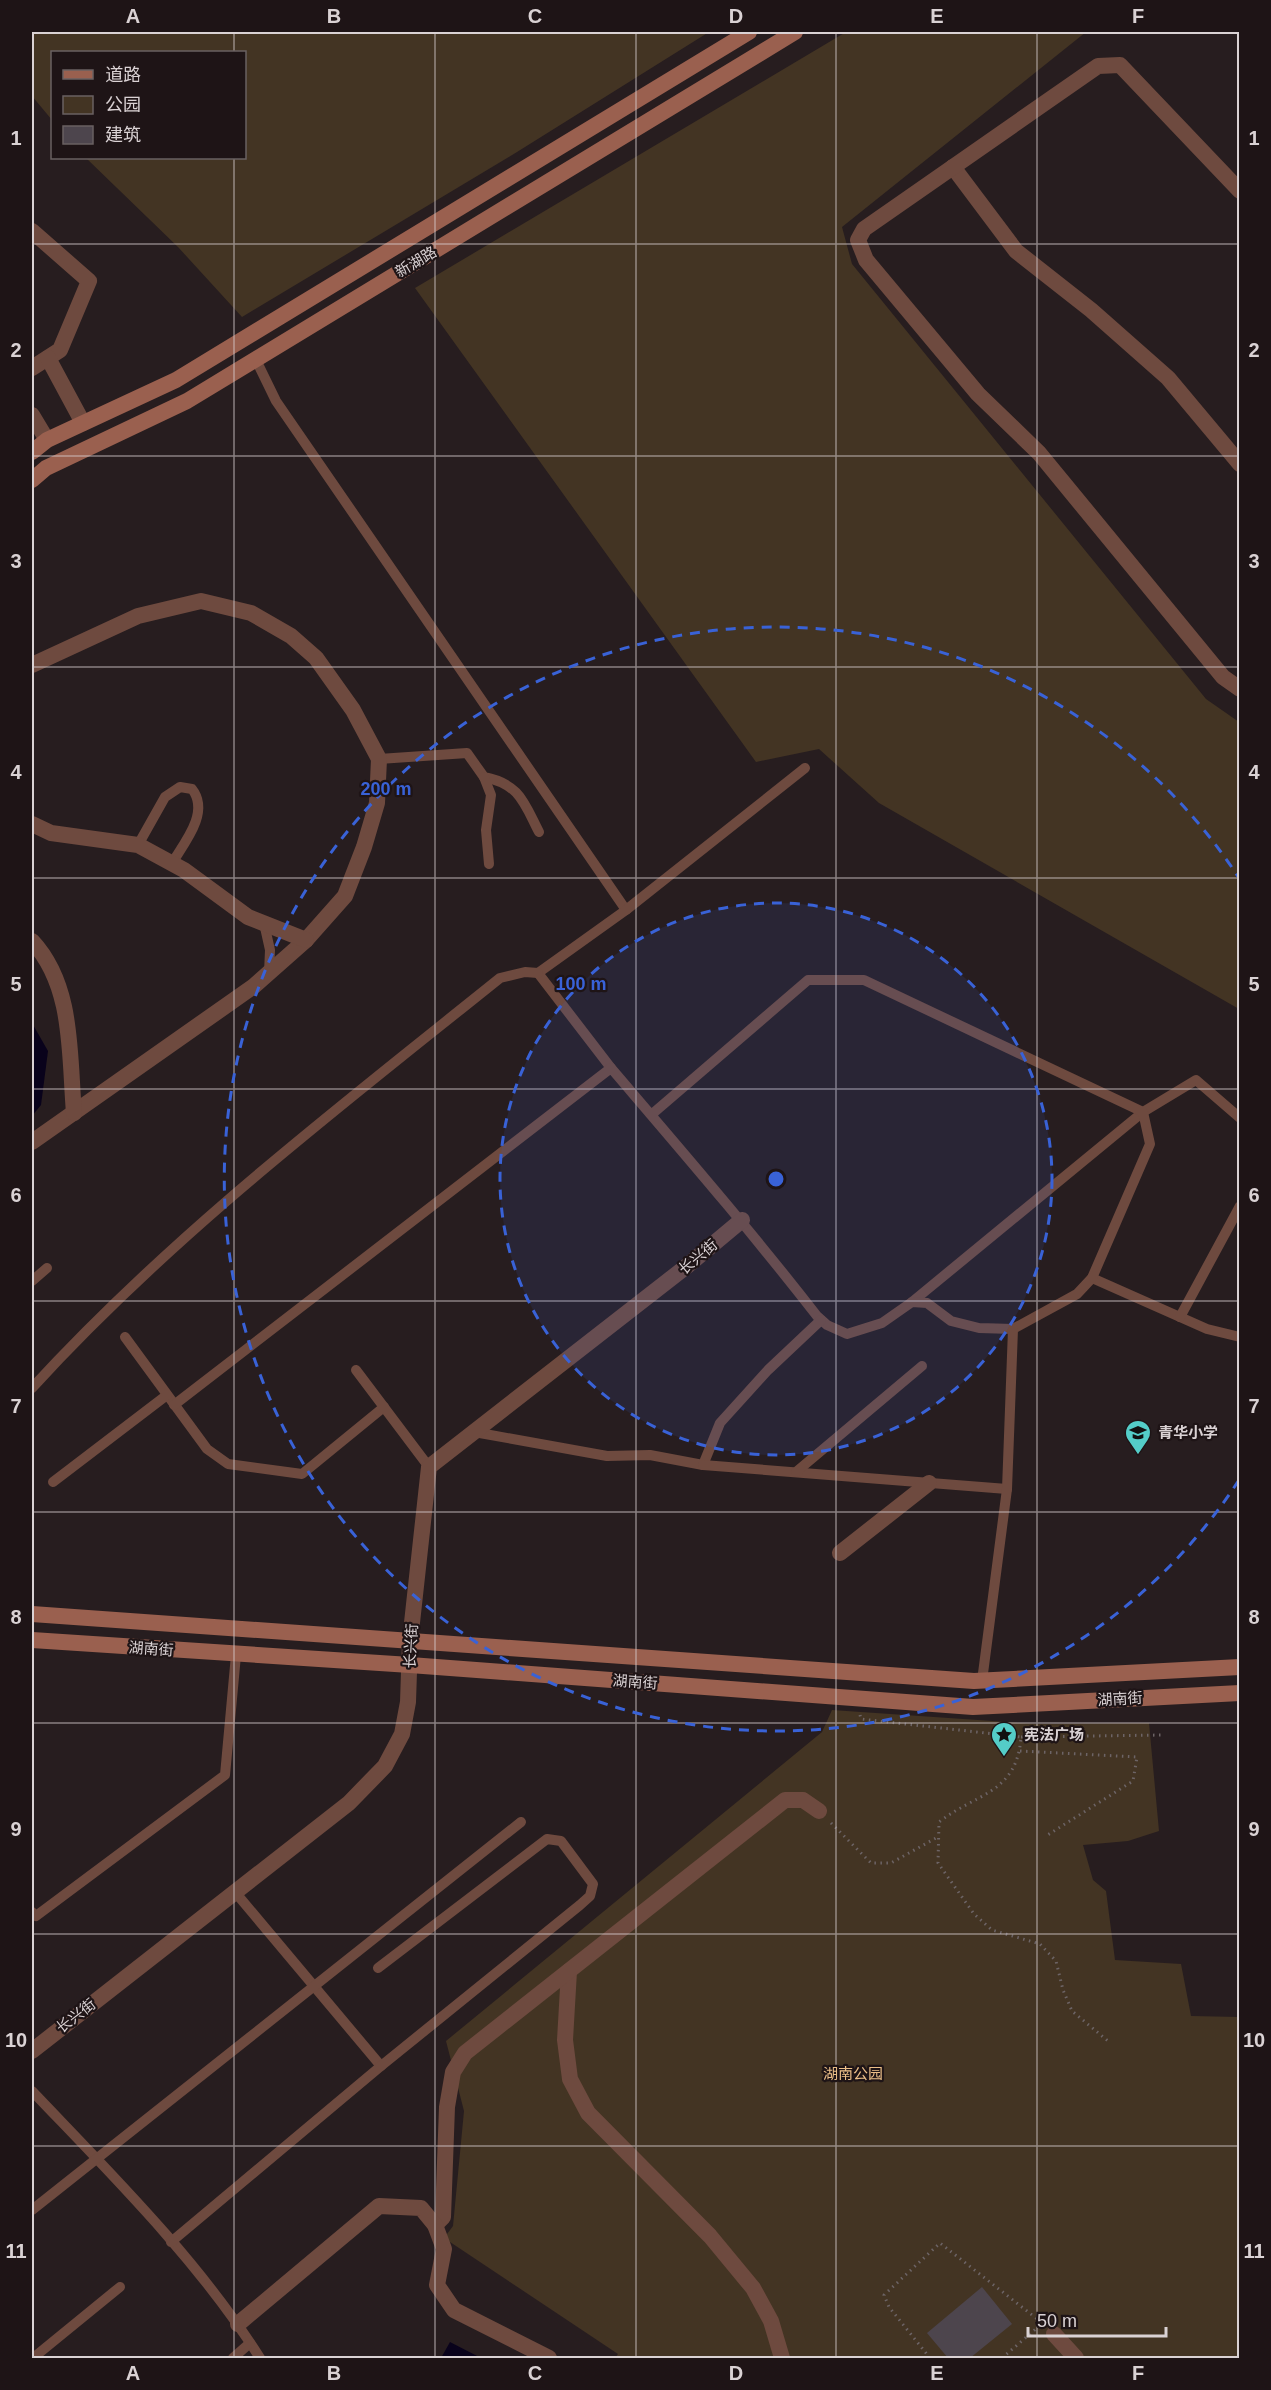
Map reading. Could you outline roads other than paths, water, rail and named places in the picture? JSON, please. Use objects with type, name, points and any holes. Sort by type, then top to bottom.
[{"type":"main road","name":"新湖路","points":[[32,452],[47,440],[176,380],[749,32]]},
{"type":"main road","name":"新湖路","points":[[32,480],[46,468],[188,401],[795,32]]},
{"type":"main road","name":"湖南街","points":[[32,1614],[982,1681],[1239,1667]]},
{"type":"main road","name":"湖南街","points":[[32,1640],[410,1665],[973,1707],[1239,1693]]},
{"type":"street","points":[[1239,191],[1120,65],[1098,66],[864,229],[858,240],[866,260],[978,394],[1039,453],[1223,677],[1239,688]]},
{"type":"street","points":[[953,167],[1016,251],[1091,310],[1168,378],[1239,464]]},
{"type":"street","points":[[32,231],[89,281],[60,350],[32,368]]},
{"type":"street","points":[[48,357],[83,423]]},
{"type":"street","points":[[32,415],[47,440]]},
{"type":"street","points":[[32,665],[138,616],[201,601],[251,613],[291,636],[316,658],[353,710],[379,759],[377,802],[364,847],[345,896],[306,940],[269,973],[32,1142]]},
{"type":"street","points":[[32,824],[51,834],[138,845],[172,863],[248,917],[306,940]]},
{"type":"street","points":[[32,941],[50,967],[65,1005],[74,1113]]},
{"type":"street","name":"长兴街","points":[[32,2051],[350,1803],[385,1766],[402,1734],[429,1467],[687,1266],[742,1220]]},
{"type":"street","points":[[840,1553],[928,1483]]},
{"type":"street","points":[[435,2225],[443,2217],[447,2107],[453,2072],[465,2053],[785,1800],[803,1800],[819,1811]]},
{"type":"street","points":[[569,1971],[565,2040],[570,2079],[588,2113],[710,2236],[753,2288],[771,2321],[783,2358]]},
{"type":"street","points":[[238,2324],[379,2206],[422,2208],[435,2225],[444,2249],[436,2285],[446,2301],[454,2310],[549,2358]]},
{"type":"street","points":[[1054,2334],[1071,2357]]},
{"type":"lane","points":[[256,360],[276,401],[626,910]]},
{"type":"lane","points":[[379,759],[467,753],[484,777],[491,795],[486,831],[489,864]]},
{"type":"lane","points":[[538,974],[626,910],[805,768]]},
{"type":"lane","points":[[484,777],[503,781],[519,793],[539,832]]},
{"type":"lane","points":[[138,845],[165,797],[180,787],[192,789],[199,798],[199,814],[172,863]]},
{"type":"lane","points":[[264,923],[270,950],[269,973]]},
{"type":"lane","points":[[32,1388],[131,1287],[229,1196],[500,978],[525,972],[538,974],[612,1068],[742,1220],[821,1320],[847,1334],[882,1323],[912,1302],[1143,1112],[1196,1080],[1239,1118]]},
{"type":"lane","points":[[651,1115],[808,980],[864,980],[1143,1112]]},
{"type":"lane","points":[[174,1405],[612,1068]]},
{"type":"lane","points":[[912,1302],[927,1303],[951,1322],[979,1328],[1013,1329],[1077,1294],[1092,1278],[1150,1144],[1143,1112]]},
{"type":"lane","points":[[1180,1317],[1239,1206]]},
{"type":"lane","points":[[32,1281],[47,1268]]},
{"type":"lane","points":[[1092,1278],[1207,1329],[1239,1337]]},
{"type":"lane","points":[[703,1465],[720,1423],[768,1370],[821,1320]]},
{"type":"lane","points":[[982,1681],[1007,1489],[1013,1329]]},
{"type":"lane","points":[[125,1337],[207,1449],[228,1464],[302,1474],[384,1407]]},
{"type":"lane","points":[[796,1472],[922,1366]]},
{"type":"lane","points":[[356,1370],[429,1467]]},
{"type":"lane","points":[[53,1482],[167,1395]]},
{"type":"lane","points":[[474,1432],[607,1456],[650,1455],[703,1465],[1007,1489]]},
{"type":"lane","points":[[32,1912],[36,1916],[225,1775],[237,1655]]},
{"type":"lane","points":[[32,2210],[521,1822]]},
{"type":"lane","points":[[171,2242],[381,2066],[580,1905],[590,1896],[593,1884],[561,1840],[547,1839],[378,1968]]},
{"type":"lane","points":[[235,1892],[312,1987],[381,2066]]},
{"type":"lane","points":[[32,2091],[96,2158],[220,2297],[260,2358]]},
{"type":"lane","points":[[33,2358],[120,2287]]},
{"type":"lane","points":[[233,2358],[250,2343]]},
{"type":"place","name":"青华小学","points":[[1138,1456]]},
{"type":"place","name":"宪法广场","points":[[1004,1758]]},
{"type":"park label","name":"湖南公园","points":[[853,2074]]}]
